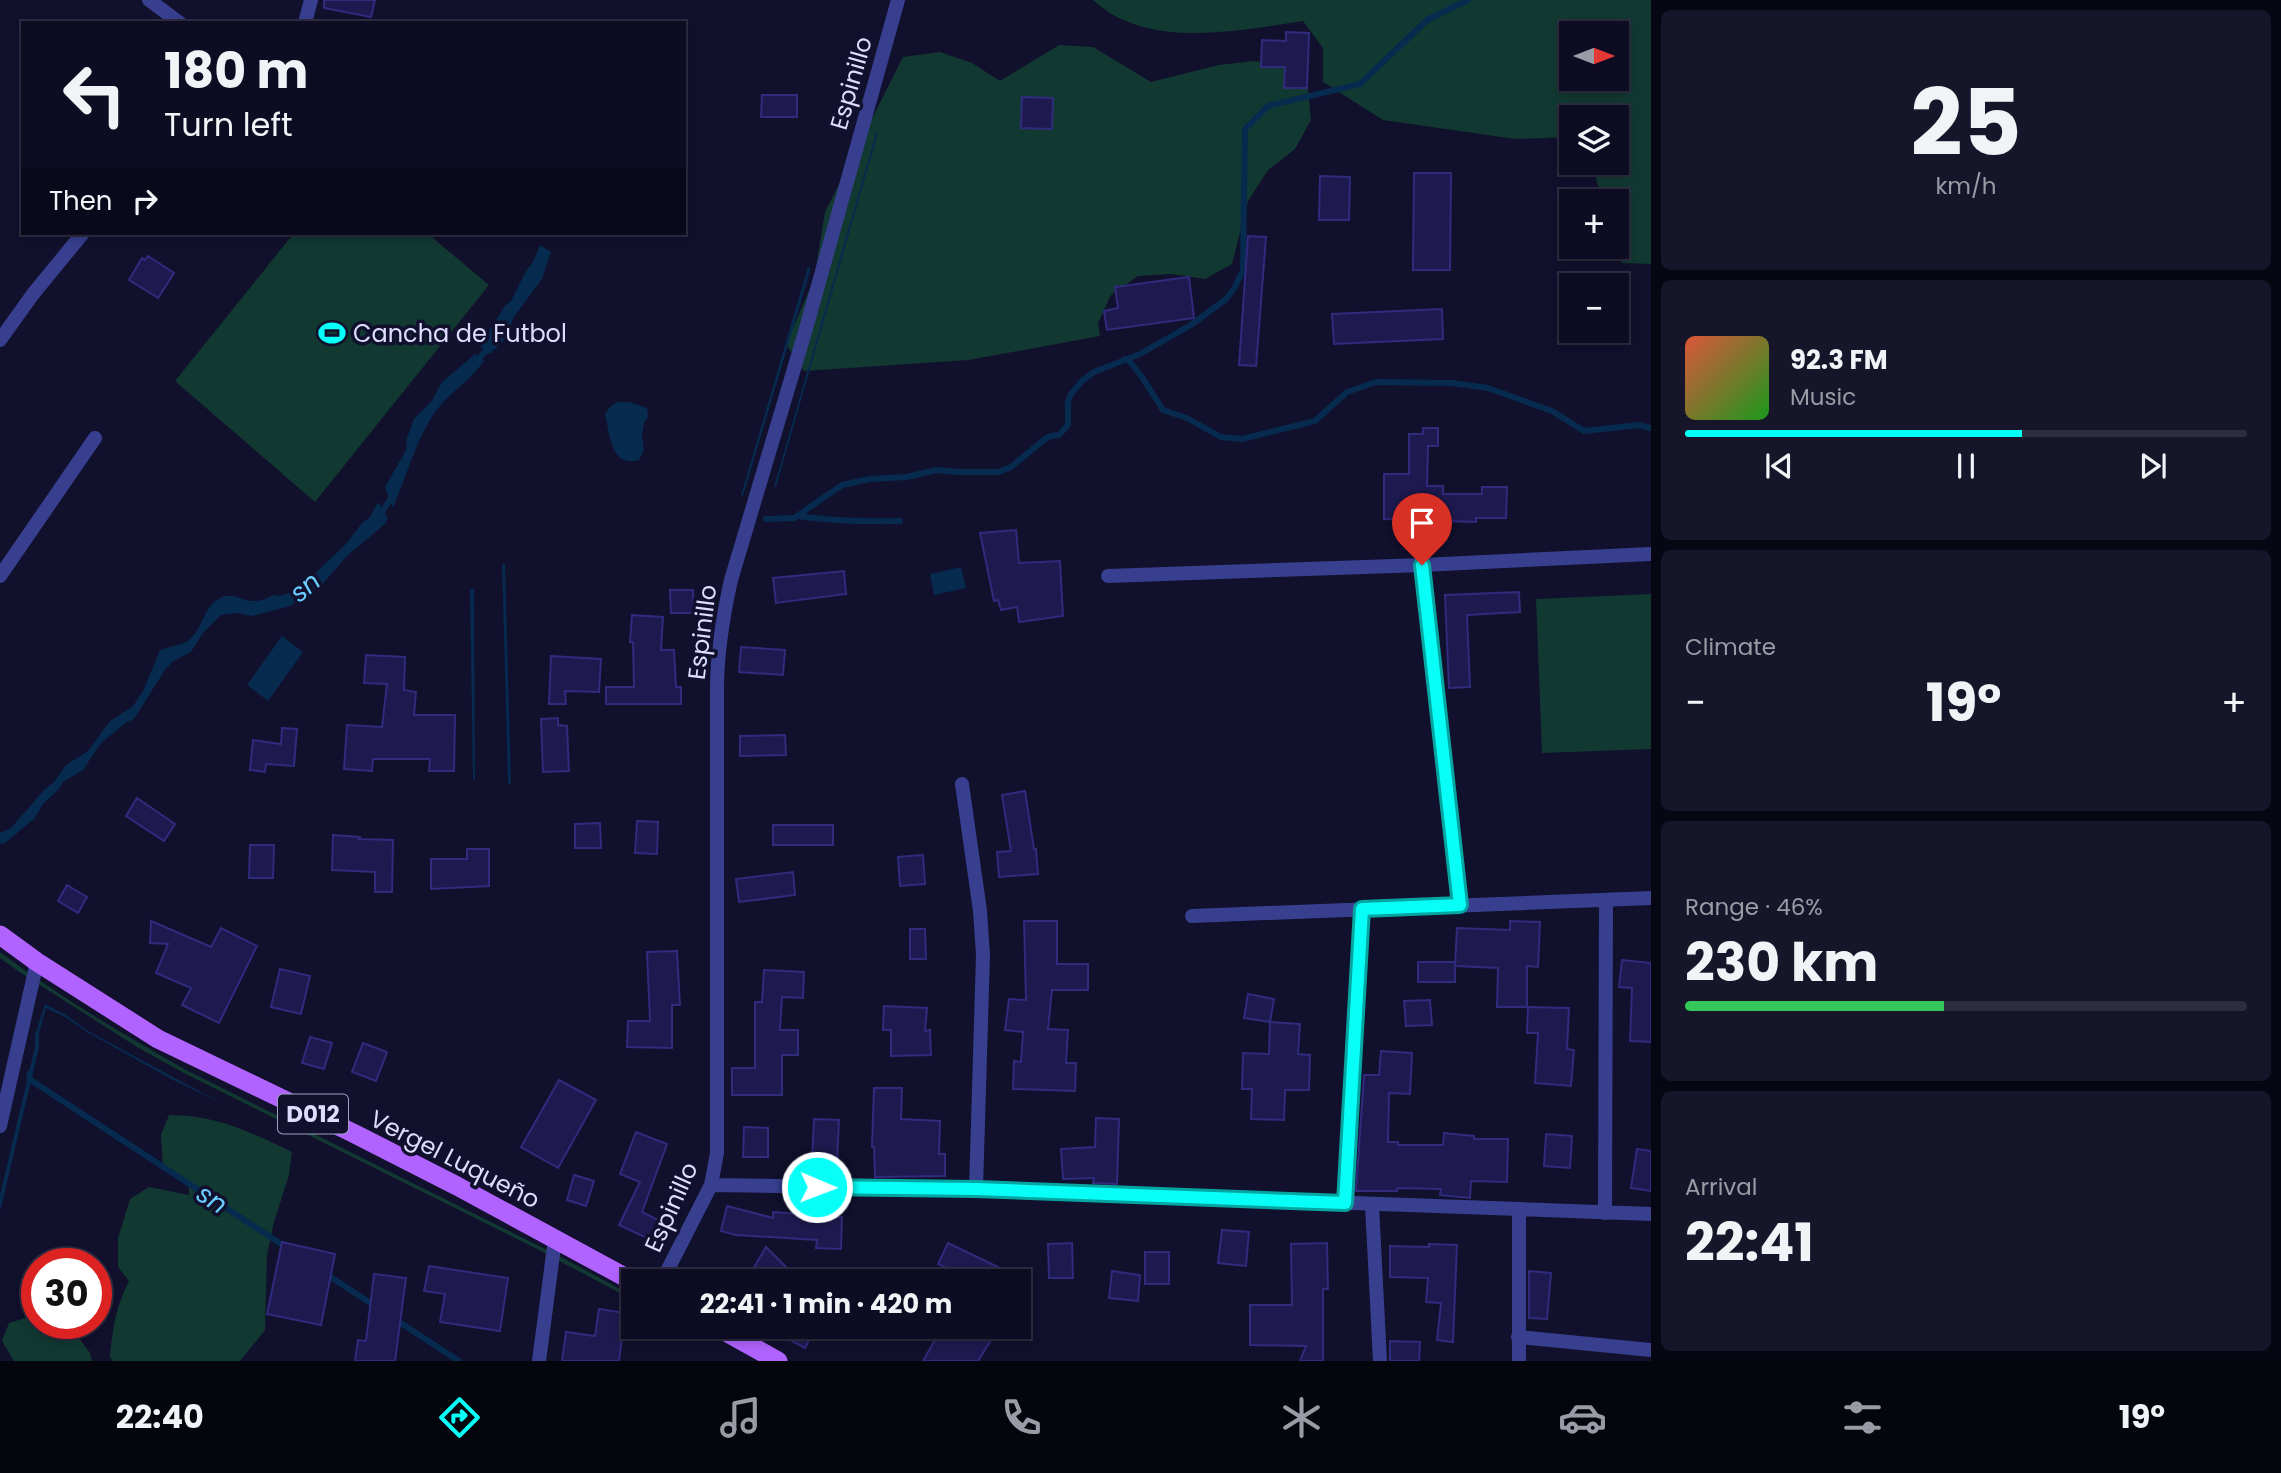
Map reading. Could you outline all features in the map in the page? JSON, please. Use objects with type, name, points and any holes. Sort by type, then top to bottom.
[{"type":"main road","name":"Vergel Luqueño","points":[[0,935],[37,962],[158,1039],[364,1139],[621,1275]]},
{"type":"main road","points":[[738,1339],[778,1361]]},
{"type":"street","points":[[149,0],[177,21]]},
{"type":"street","points":[[306,21],[311,0]]},
{"type":"street","name":"Espinillo","points":[[668,1269],[711,1185],[717,1153],[716,689],[722,620],[731,580],[809,318],[898,0]]},
{"type":"street","points":[[0,340],[81,235]]},
{"type":"street","points":[[0,576],[95,438]]},
{"type":"street","points":[[1108,576],[1651,554]]},
{"type":"street","points":[[1422,565],[1460,905]]},
{"type":"street","points":[[962,784],[980,911],[983,955],[976,1189]]},
{"type":"street","points":[[1192,916],[1651,898]]},
{"type":"street","points":[[1605,1213],[1606,900]]},
{"type":"street","points":[[1345,1203],[1362,909]]},
{"type":"street","points":[[0,1126],[37,962]]},
{"type":"street","points":[[711,1185],[976,1189],[1651,1214]]},
{"type":"street","points":[[1372,1205],[1380,1361]]},
{"type":"street","points":[[1519,1210],[1519,1361]]},
{"type":"street","points":[[539,1361],[555,1239]]},
{"type":"street","points":[[1518,1337],[1651,1350]]},
{"type":"green space","points":[[1093,0],[1651,0],[1651,264],[1622,263],[1621,259],[1629,259],[1629,189],[1599,189],[1595,175],[1629,175],[1629,105],[1559,105],[1559,137],[1515,139],[1383,120],[1323,82],[1323,48],[1303,21],[1250,29],[1194,33],[1139,26],[1115,16]]},
{"type":"green space","points":[[1059,45],[1093,47],[1151,82],[1219,65],[1253,61],[1286,65],[1308,89],[1311,120],[1295,149],[1268,170],[1248,201],[1232,264],[1205,279],[1172,274],[1138,276],[1111,295],[1098,323],[1100,336],[969,360],[804,371],[786,344],[814,279],[825,212],[903,57],[940,52],[972,63],[1000,81]]},
{"type":"green space","name":"Cancha de Futbol","points":[[292,235],[429,235],[489,285],[315,502],[175,381]]},
{"type":"green space","points":[[1651,594],[1651,749],[1542,753],[1536,599]]},
{"type":"green space","points":[[0,952],[68,999],[186,1070],[561,1257],[621,1290],[621,1294],[184,1073],[137,1047],[0,958]]},
{"type":"green space","points":[[169,1115],[203,1118],[247,1132],[292,1152],[289,1175],[267,1255],[265,1330],[240,1361],[113,1361],[110,1357],[115,1318],[129,1281],[118,1267],[118,1238],[130,1199],[149,1187],[189,1195],[189,1181],[163,1166],[161,1135]]},
{"type":"green space","points":[[21,1319],[21,1339],[80,1339],[90,1353],[92,1361],[14,1361],[2,1341],[9,1323]]},
{"type":"water","points":[[876,133],[878,133],[774,487]]},
{"type":"water","points":[[540,245],[551,252],[542,279],[514,317],[506,338],[490,354],[480,346],[504,307],[511,301]]},
{"type":"water","points":[[808,267],[811,268],[743,496],[741,495]]},
{"type":"water","points":[[475,354],[484,361],[435,412],[428,423],[393,508],[385,487],[406,450],[414,419],[431,402],[442,382]]},
{"type":"water","points":[[617,402],[629,402],[647,408],[648,417],[642,435],[644,450],[639,460],[622,459],[613,448],[605,414]]},
{"type":"water","points":[[378,502],[388,518],[385,524],[347,556],[320,587],[290,606],[252,616],[236,613],[221,615],[203,633],[191,652],[172,662],[165,670],[134,719],[101,743],[83,770],[63,782],[43,804],[34,819],[5,843],[0,844],[0,833],[11,828],[54,782],[66,765],[88,751],[109,722],[133,706],[143,691],[160,650],[188,641],[210,606],[220,598],[232,596],[256,601],[273,595],[287,594],[309,579],[346,544],[370,517]]},
{"type":"water","points":[[502,564],[505,564],[511,784],[508,783]]},
{"type":"water","points":[[961,567],[966,588],[934,595],[930,574]]},
{"type":"water","points":[[470,589],[474,589],[475,780],[473,780]]},
{"type":"water","points":[[282,636],[303,652],[268,701],[247,685]]},
{"type":"water","points":[[45,1004],[88,1031],[221,1103],[171,1079],[46,1008],[0,1212],[0,1195],[35,1047],[35,1035]]},
{"type":"building","points":[[324,0],[375,0],[371,17],[324,8]]},
{"type":"building","points":[[1286,32],[1309,33],[1307,88],[1284,88],[1285,67],[1261,67],[1262,40],[1286,41]]},
{"type":"building","points":[[762,95],[797,95],[797,117],[761,117]]},
{"type":"building","points":[[1022,97],[1053,98],[1052,129],[1021,128]]},
{"type":"building","points":[[1414,173],[1451,173],[1450,270],[1413,270]]},
{"type":"building","points":[[1320,176],[1350,177],[1349,220],[1319,220]]},
{"type":"building","points":[[1248,236],[1266,237],[1256,366],[1239,365]]},
{"type":"building","points":[[148,256],[174,273],[158,298],[129,280],[142,258],[145,260]]},
{"type":"building","points":[[1189,277],[1194,318],[1107,330],[1104,311],[1118,308],[1115,287]]},
{"type":"building","points":[[1442,309],[1443,339],[1334,344],[1332,314]]},
{"type":"building","points":[[1423,428],[1438,428],[1438,446],[1428,446],[1427,486],[1443,486],[1443,494],[1482,494],[1482,487],[1507,487],[1506,518],[1476,518],[1476,522],[1384,519],[1384,474],[1409,474],[1409,434],[1423,434]]},
{"type":"building","points":[[1016,530],[1019,563],[1060,561],[1063,616],[1019,622],[1017,607],[1001,610],[998,600],[994,601],[980,533]]},
{"type":"building","points":[[844,571],[846,594],[776,603],[773,578]]},
{"type":"building","points":[[670,590],[693,590],[694,613],[671,613]]},
{"type":"building","points":[[1519,592],[1520,612],[1467,615],[1470,687],[1449,688],[1445,595]]},
{"type":"building","points":[[632,615],[663,617],[661,650],[674,650],[676,687],[681,687],[681,704],[606,704],[606,687],[634,687],[633,642],[630,642]]},
{"type":"building","points":[[741,647],[785,650],[783,675],[739,672]]},
{"type":"building","points":[[366,655],[405,657],[404,690],[416,692],[414,715],[455,715],[454,771],[429,771],[430,759],[373,759],[372,771],[344,769],[347,725],[382,727],[387,684],[364,683]]},
{"type":"building","points":[[551,656],[601,659],[599,692],[565,691],[566,704],[549,704]]},
{"type":"building","points":[[558,718],[558,725],[567,726],[569,771],[543,772],[541,719]]},
{"type":"building","points":[[282,728],[297,729],[294,766],[266,764],[265,772],[250,770],[253,740],[281,744]]},
{"type":"building","points":[[785,735],[786,755],[740,756],[740,736]]},
{"type":"building","points":[[1025,791],[1038,874],[999,877],[997,852],[1011,851],[1002,795]]},
{"type":"building","points":[[137,798],[175,824],[164,841],[126,816]]},
{"type":"building","points":[[637,821],[658,822],[657,854],[635,853]]},
{"type":"building","points":[[600,823],[601,848],[575,848],[575,824]]},
{"type":"building","points":[[773,825],[833,825],[833,845],[773,845]]},
{"type":"building","points":[[333,835],[393,840],[392,892],[375,892],[375,872],[332,870]]},
{"type":"building","points":[[250,845],[274,845],[273,878],[249,878]]},
{"type":"building","points":[[467,849],[489,849],[489,886],[431,889],[431,859],[467,859]]},
{"type":"building","points":[[923,855],[925,884],[900,886],[898,857]]},
{"type":"building","points":[[793,872],[795,895],[739,902],[736,879]]},
{"type":"building","points":[[67,885],[87,897],[78,913],[58,901]]},
{"type":"building","points":[[151,921],[211,947],[221,928],[257,946],[219,1023],[182,1005],[191,988],[156,973],[168,944],[150,943]]},
{"type":"building","points":[[1024,921],[1057,921],[1057,964],[1088,964],[1088,990],[1052,990],[1048,1029],[1068,1030],[1066,1063],[1076,1063],[1075,1091],[1013,1089],[1014,1061],[1021,1062],[1023,1032],[1005,1030],[1009,999],[1026,1000]]},
{"type":"building","points":[[1510,921],[1540,922],[1538,967],[1527,966],[1527,1007],[1497,1007],[1498,968],[1455,966],[1457,928],[1510,930]]},
{"type":"building","points":[[910,929],[925,929],[926,959],[910,959]]},
{"type":"building","points":[[677,951],[680,1005],[672,1005],[672,1048],[627,1047],[628,1021],[650,1021],[647,952]]},
{"type":"building","points":[[1622,960],[1651,963],[1651,1042],[1630,1041],[1632,988],[1619,987]]},
{"type":"building","points":[[1418,962],[1455,962],[1455,982],[1418,982]]},
{"type":"building","points":[[280,969],[310,976],[301,1014],[271,1007]]},
{"type":"building","points":[[764,970],[804,972],[803,998],[782,997],[780,1030],[798,1030],[798,1055],[782,1055],[782,1095],[732,1095],[732,1068],[755,1068],[755,1002],[762,1002]]},
{"type":"building","points":[[1248,994],[1274,999],[1270,1022],[1244,1018]]},
{"type":"building","points":[[1430,1000],[1432,1025],[1406,1026],[1404,1001]]},
{"type":"building","points":[[884,1006],[927,1008],[925,1031],[930,1030],[931,1055],[891,1056],[891,1030],[883,1030]]},
{"type":"building","points":[[1528,1007],[1569,1008],[1567,1049],[1574,1050],[1571,1086],[1535,1083],[1538,1033],[1527,1033]]},
{"type":"building","points":[[1270,1022],[1300,1024],[1298,1054],[1310,1055],[1309,1090],[1285,1090],[1284,1120],[1251,1119],[1252,1089],[1242,1089],[1243,1053],[1269,1054]]},
{"type":"building","points":[[310,1037],[332,1043],[324,1069],[302,1063]]},
{"type":"building","points":[[363,1043],[387,1052],[376,1081],[352,1072]]},
{"type":"building","points":[[1381,1051],[1412,1053],[1410,1094],[1389,1093],[1388,1142],[1398,1142],[1398,1145],[1443,1145],[1444,1133],[1474,1136],[1474,1139],[1508,1139],[1507,1182],[1471,1181],[1470,1198],[1440,1195],[1441,1189],[1356,1191],[1364,1075],[1379,1075]]},
{"type":"building","points":[[559,1080],[596,1100],[558,1168],[521,1147]]},
{"type":"building","points":[[874,1088],[902,1088],[901,1119],[940,1121],[939,1154],[945,1154],[945,1176],[875,1177],[872,1147]]},
{"type":"building","points":[[1096,1118],[1119,1119],[1117,1184],[1093,1183],[1094,1178],[1063,1179],[1061,1149],[1095,1147]]},
{"type":"building","points":[[814,1119],[839,1120],[837,1162],[812,1160]]},
{"type":"building","points":[[744,1127],[768,1128],[768,1157],[743,1157]]},
{"type":"building","points":[[636,1132],[667,1144],[642,1212],[660,1221],[651,1240],[619,1225],[640,1182],[620,1174]]},
{"type":"building","points":[[1546,1134],[1572,1136],[1570,1168],[1544,1166]]},
{"type":"building","points":[[1637,1149],[1651,1151],[1651,1191],[1631,1188]]},
{"type":"building","points":[[574,1175],[594,1181],[586,1206],[567,1200]]},
{"type":"building","points":[[727,1206],[773,1218],[773,1212],[842,1217],[841,1249],[816,1248],[817,1240],[736,1235],[721,1231]]},
{"type":"building","points":[[1222,1230],[1249,1232],[1246,1266],[1218,1263]]},
{"type":"building","points":[[282,1242],[335,1254],[321,1325],[267,1314]]},
{"type":"building","points":[[948,1243],[1002,1269],[949,1269],[938,1264]]},
{"type":"building","points":[[1072,1243],[1073,1278],[1049,1278],[1048,1244]]},
{"type":"building","points":[[1327,1243],[1328,1289],[1323,1289],[1323,1361],[1300,1361],[1306,1346],[1250,1345],[1250,1305],[1292,1305],[1291,1244]]},
{"type":"building","points":[[1429,1244],[1457,1245],[1453,1342],[1437,1340],[1441,1303],[1426,1302],[1428,1278],[1390,1277],[1390,1246],[1429,1247]]},
{"type":"building","points":[[766,1247],[788,1269],[753,1269]]},
{"type":"building","points":[[1145,1252],[1169,1252],[1169,1284],[1145,1284]]},
{"type":"building","points":[[429,1266],[508,1278],[500,1331],[440,1322],[445,1294],[424,1291]]},
{"type":"building","points":[[1112,1271],[1140,1275],[1138,1301],[1109,1298]]},
{"type":"building","points":[[1529,1271],[1551,1273],[1547,1319],[1529,1318]]},
{"type":"building","points":[[374,1274],[406,1278],[395,1361],[355,1361],[358,1340],[366,1341]]},
{"type":"building","points":[[599,1309],[621,1312],[619,1361],[562,1361],[566,1332],[595,1336]]},
{"type":"building","points":[[789,1339],[810,1339],[805,1348]]},
{"type":"building","points":[[936,1339],[992,1339],[978,1361],[923,1361]]},
{"type":"building","points":[[1390,1341],[1420,1342],[1419,1361],[1390,1361]]},
{"type":"waterway","points":[[766,519],[794,518],[842,485],[870,479],[907,477],[936,470],[999,472],[1011,467],[1045,439],[1059,435],[1068,425],[1068,402],[1071,394],[1082,381],[1094,372],[1140,354],[1191,325],[1226,299],[1235,287],[1243,270],[1245,129],[1268,106],[1360,84],[1427,20],[1468,0]]},
{"type":"waterway","name":"sn","points":[[475,363],[491,345]]},
{"type":"waterway","points":[[1125,359],[1142,377],[1163,410],[1187,418],[1221,437],[1242,439],[1315,421],[1347,392],[1376,382],[1452,383],[1488,388],[1552,411],[1584,431],[1639,425],[1651,428]]},
{"type":"waterway","name":"sn","points":[[380,515],[393,495]]},
{"type":"waterway","points":[[797,516],[848,521],[900,521]]},
{"type":"waterway","name":"sn","points":[[30,1073],[29,1079],[287,1248]]},
{"type":"waterway","name":"sn","points":[[326,1274],[375,1306]]},
{"type":"waterway","name":"sn","points":[[393,1318],[459,1361]]},
{"type":"place","name":"Cancha de Futbol","points":[[332,333]]},
{"type":"route","points":[[817,1187],[976,1189],[1345,1203],[1362,909],[1460,905],[1422,565]]}]
